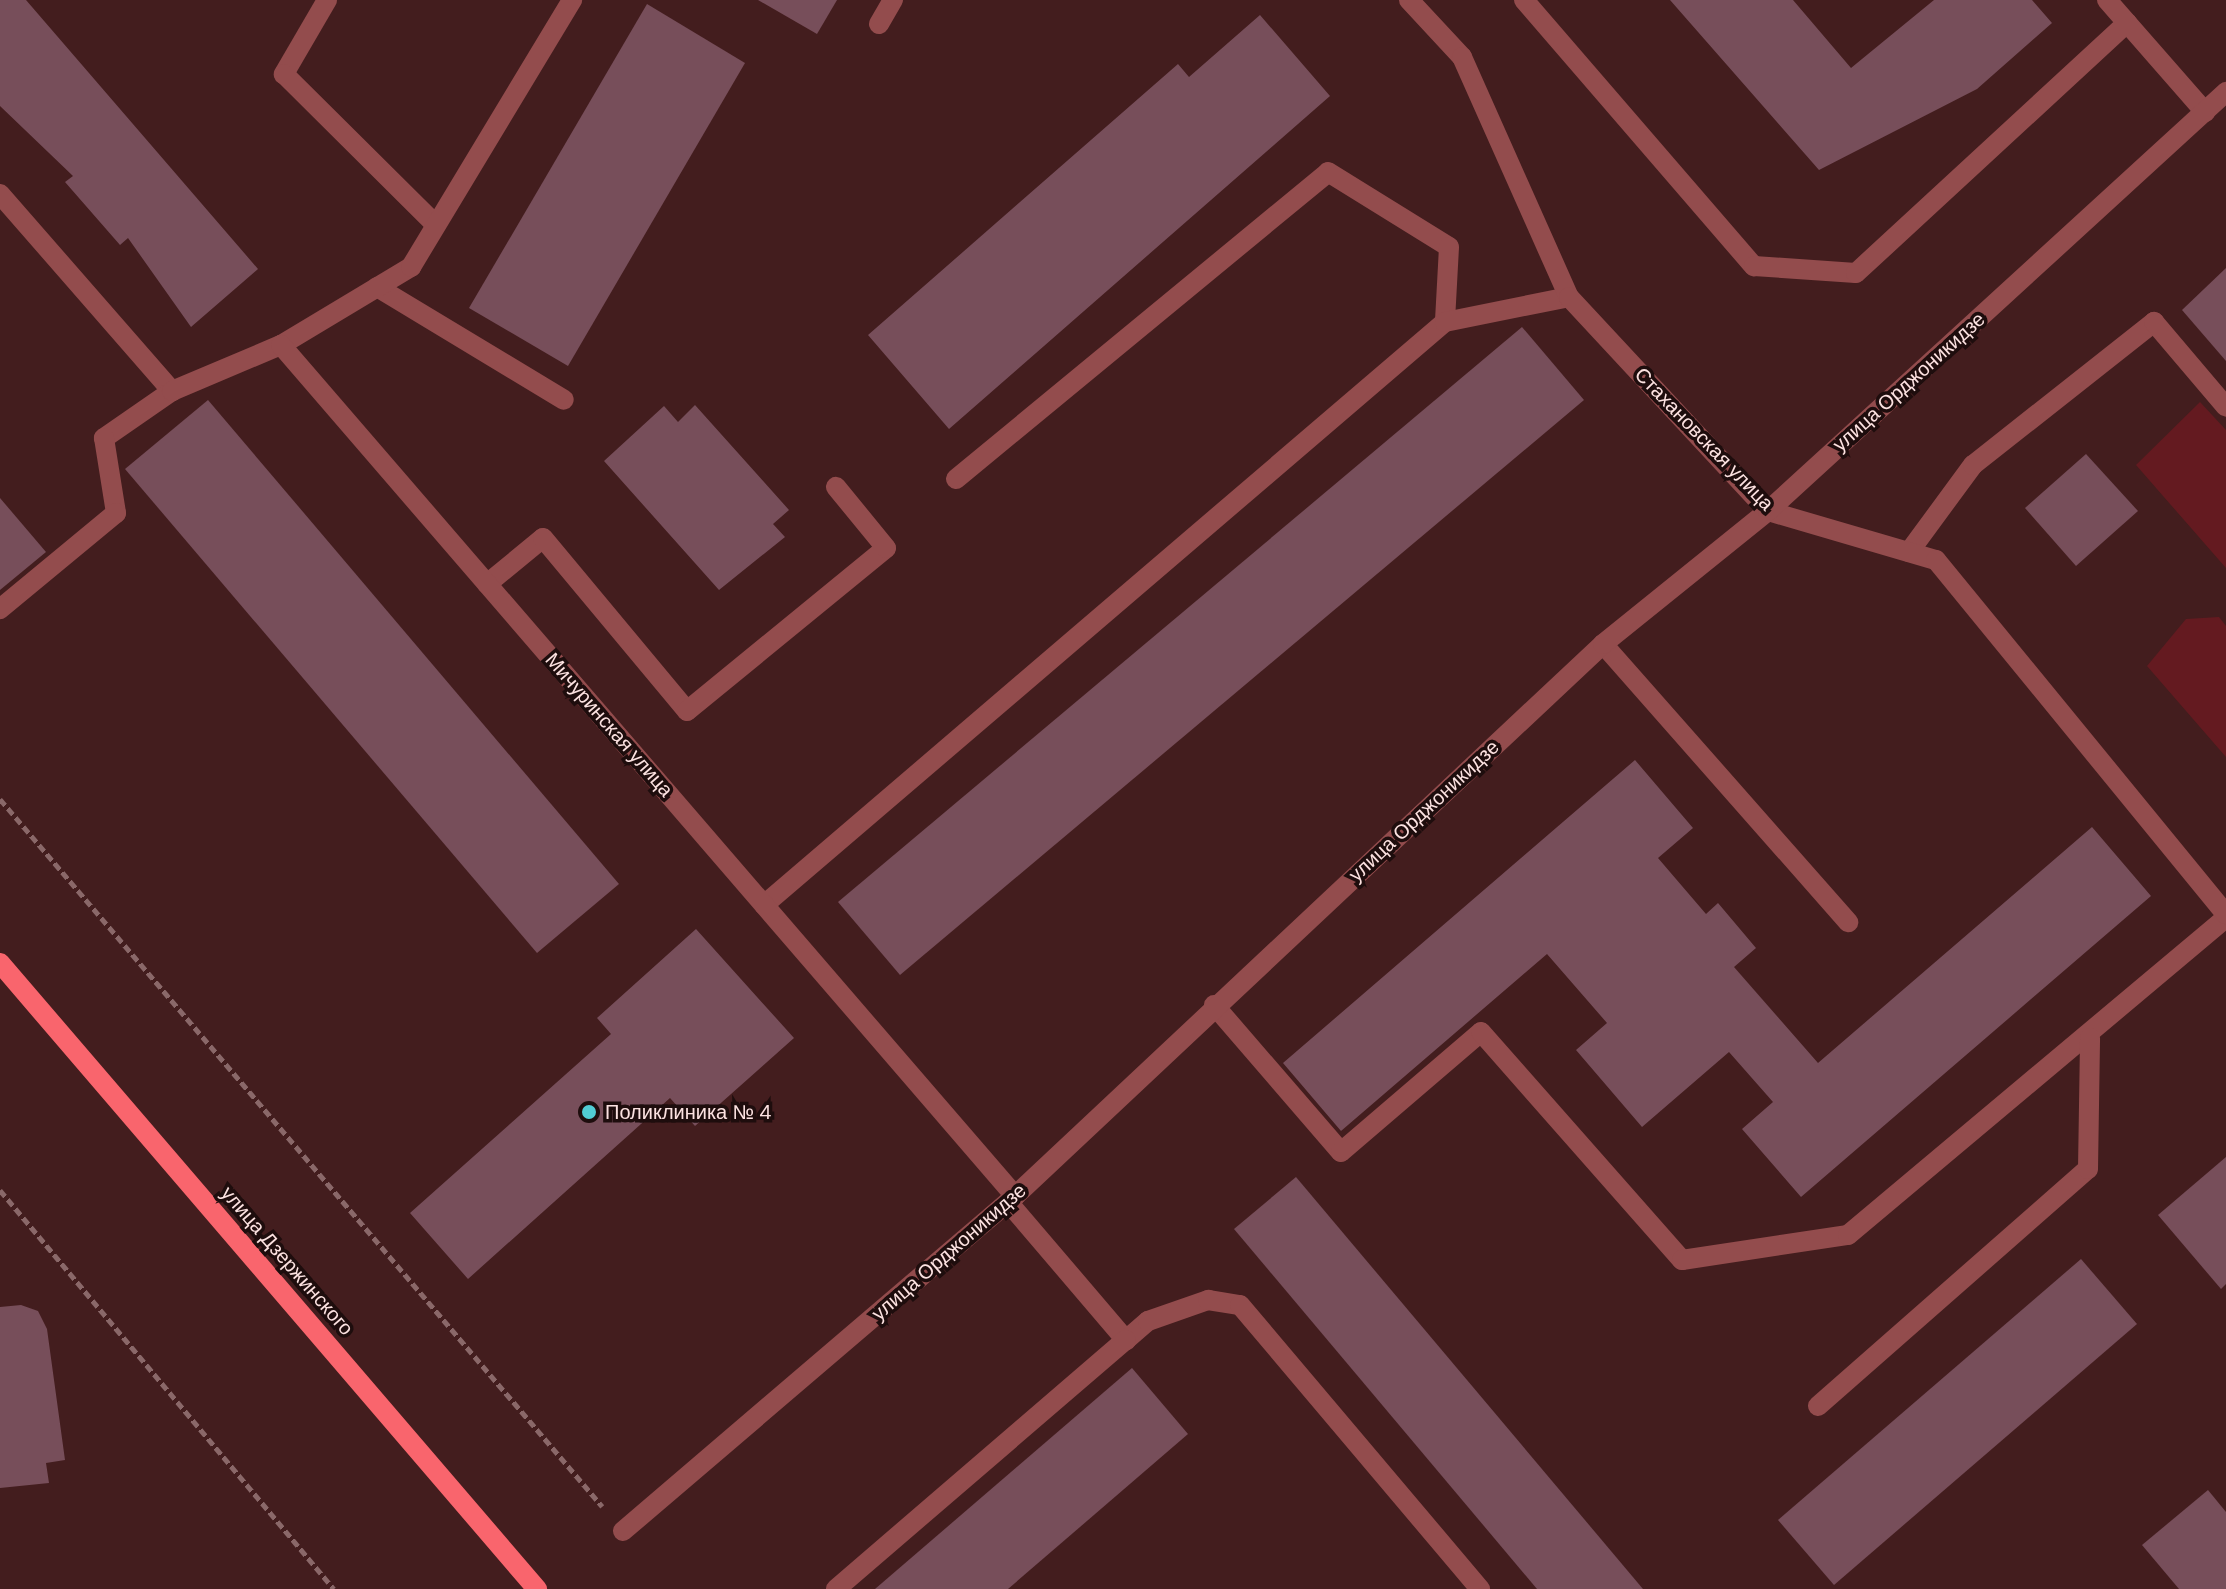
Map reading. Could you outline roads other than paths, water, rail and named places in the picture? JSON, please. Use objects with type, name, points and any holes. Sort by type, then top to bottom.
[{"type":"main road","name":"улица Дзержинского","points":[[0,963],[537,1589]]},
{"type":"street","points":[[327,0],[284,74],[436,225]]},
{"type":"street","points":[[0,609],[116,513],[104,438],[172,391],[281,345],[411,267],[572,0]]},
{"type":"street","points":[[879,24],[893,0]]},
{"type":"street","name":"Стахановская улица","points":[[1409,0],[1462,57],[1569,297],[1768,511],[1936,560],[2226,916]]},
{"type":"street","points":[[1524,0],[1754,266],[1856,273],[2127,23]]},
{"type":"street","points":[[2107,0],[2205,112]]},
{"type":"street","name":"улица Орджоникидзе","points":[[623,1531],[1012,1199],[1214,1005],[1603,644],[1768,511],[2226,92]]},
{"type":"street","points":[[956,479],[1328,172],[1449,247],[1445,322]]},
{"type":"street","points":[[0,194],[172,391]]},
{"type":"street","points":[[377,287],[564,400]]},
{"type":"street","points":[[764,905],[1445,322],[1569,297]]},
{"type":"street","points":[[1909,552],[1973,465],[2154,322],[2226,407]]},
{"type":"street","name":"Мичуринская улица","points":[[281,345],[764,905],[1012,1199],[1126,1340]]},
{"type":"street","points":[[487,584],[543,538],[687,711],[886,548],[836,487]]},
{"type":"street","points":[[1603,644],[1848,922]]},
{"type":"street","points":[[1214,1005],[1341,1152],[1481,1032],[1682,1260],[1848,1235],[2090,1038],[2226,916]]},
{"type":"street","points":[[1818,1406],[2088,1169],[2090,1038]]},
{"type":"street","points":[[836,1589],[1148,1321],[1208,1300],[1240,1305],[1480,1589]]},
{"type":"place","name":"Поликлиника № 4","points":[[589,1112]]}]
